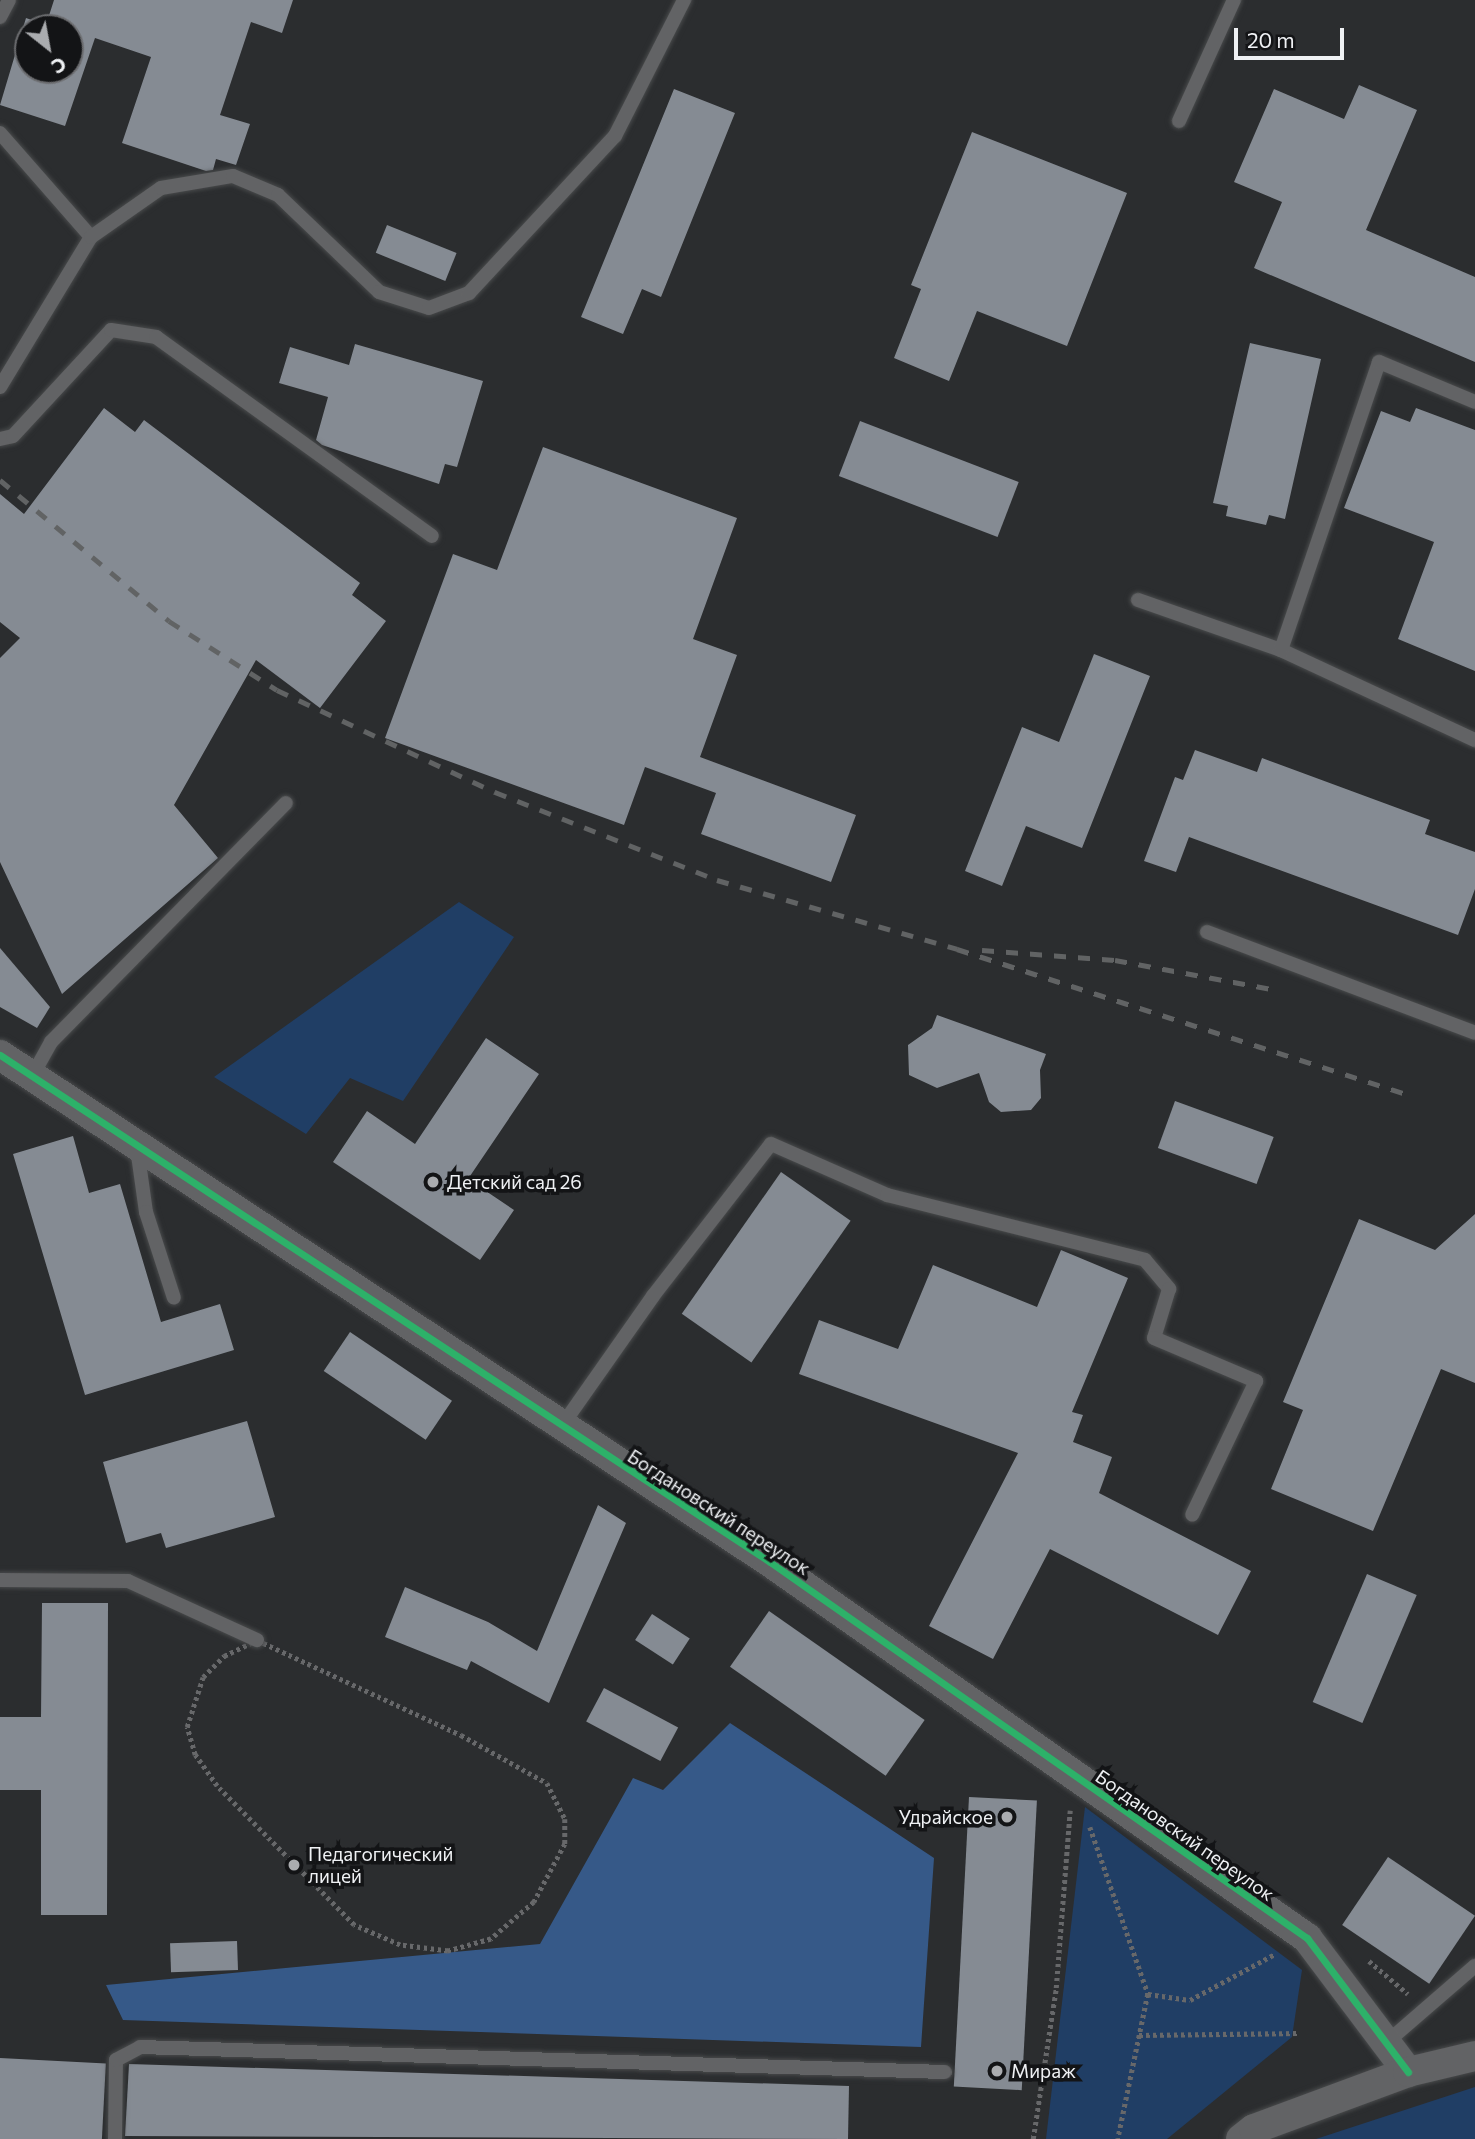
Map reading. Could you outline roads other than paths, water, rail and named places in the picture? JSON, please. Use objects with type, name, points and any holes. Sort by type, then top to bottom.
[{"type":"street","name":"Богдановский переулок","points":[[0,1055],[137,1148],[770,1562],[1307,1938],[1408,2072]]},
{"type":"street","points":[[1241,2139],[1254,2129],[1408,2072],[1475,2056]]},
{"type":"lane","points":[[0,17],[9,0]]},
{"type":"lane","points":[[0,387],[91,237],[161,188],[233,176],[278,195],[379,292],[429,308],[470,293],[615,136],[684,0]]},
{"type":"lane","points":[[1180,121],[1234,0]]},
{"type":"lane","points":[[0,133],[91,237]]},
{"type":"lane","points":[[0,439],[13,436],[111,330],[156,337],[432,537]]},
{"type":"lane","points":[[1281,650],[1379,362],[1475,402]]},
{"type":"lane","points":[[1138,600],[1281,650],[1475,740]]},
{"type":"lane","points":[[31,1078],[51,1042],[286,803]]},
{"type":"lane","points":[[1207,932],[1475,1033]]},
{"type":"lane","points":[[561,1427],[653,1296],[771,1144],[887,1195],[1145,1260],[1169,1289],[1154,1338],[1256,1381],[1192,1516]]},
{"type":"lane","points":[[137,1148],[146,1212],[174,1298]]},
{"type":"lane","points":[[0,1580],[128,1581],[257,1640]]},
{"type":"lane","points":[[1387,2043],[1475,1966]]},
{"type":"lane","points":[[115,2139],[116,2060],[140,2047],[944,2072]]},
{"type":"railway","points":[[0,480],[169,621],[277,690],[495,792],[717,880],[957,949],[1408,1095]]},
{"type":"railway","points":[[982,950],[1115,960],[1271,989]]},
{"type":"place","name":"Детский сад 26","points":[[433,1182]]},
{"type":"place","name":"Удрайское","points":[[1007,1817]]},
{"type":"place","name":"Педагогический лицей","points":[[294,1865]]},
{"type":"place","name":"Мираж","points":[[997,2071]]}]
